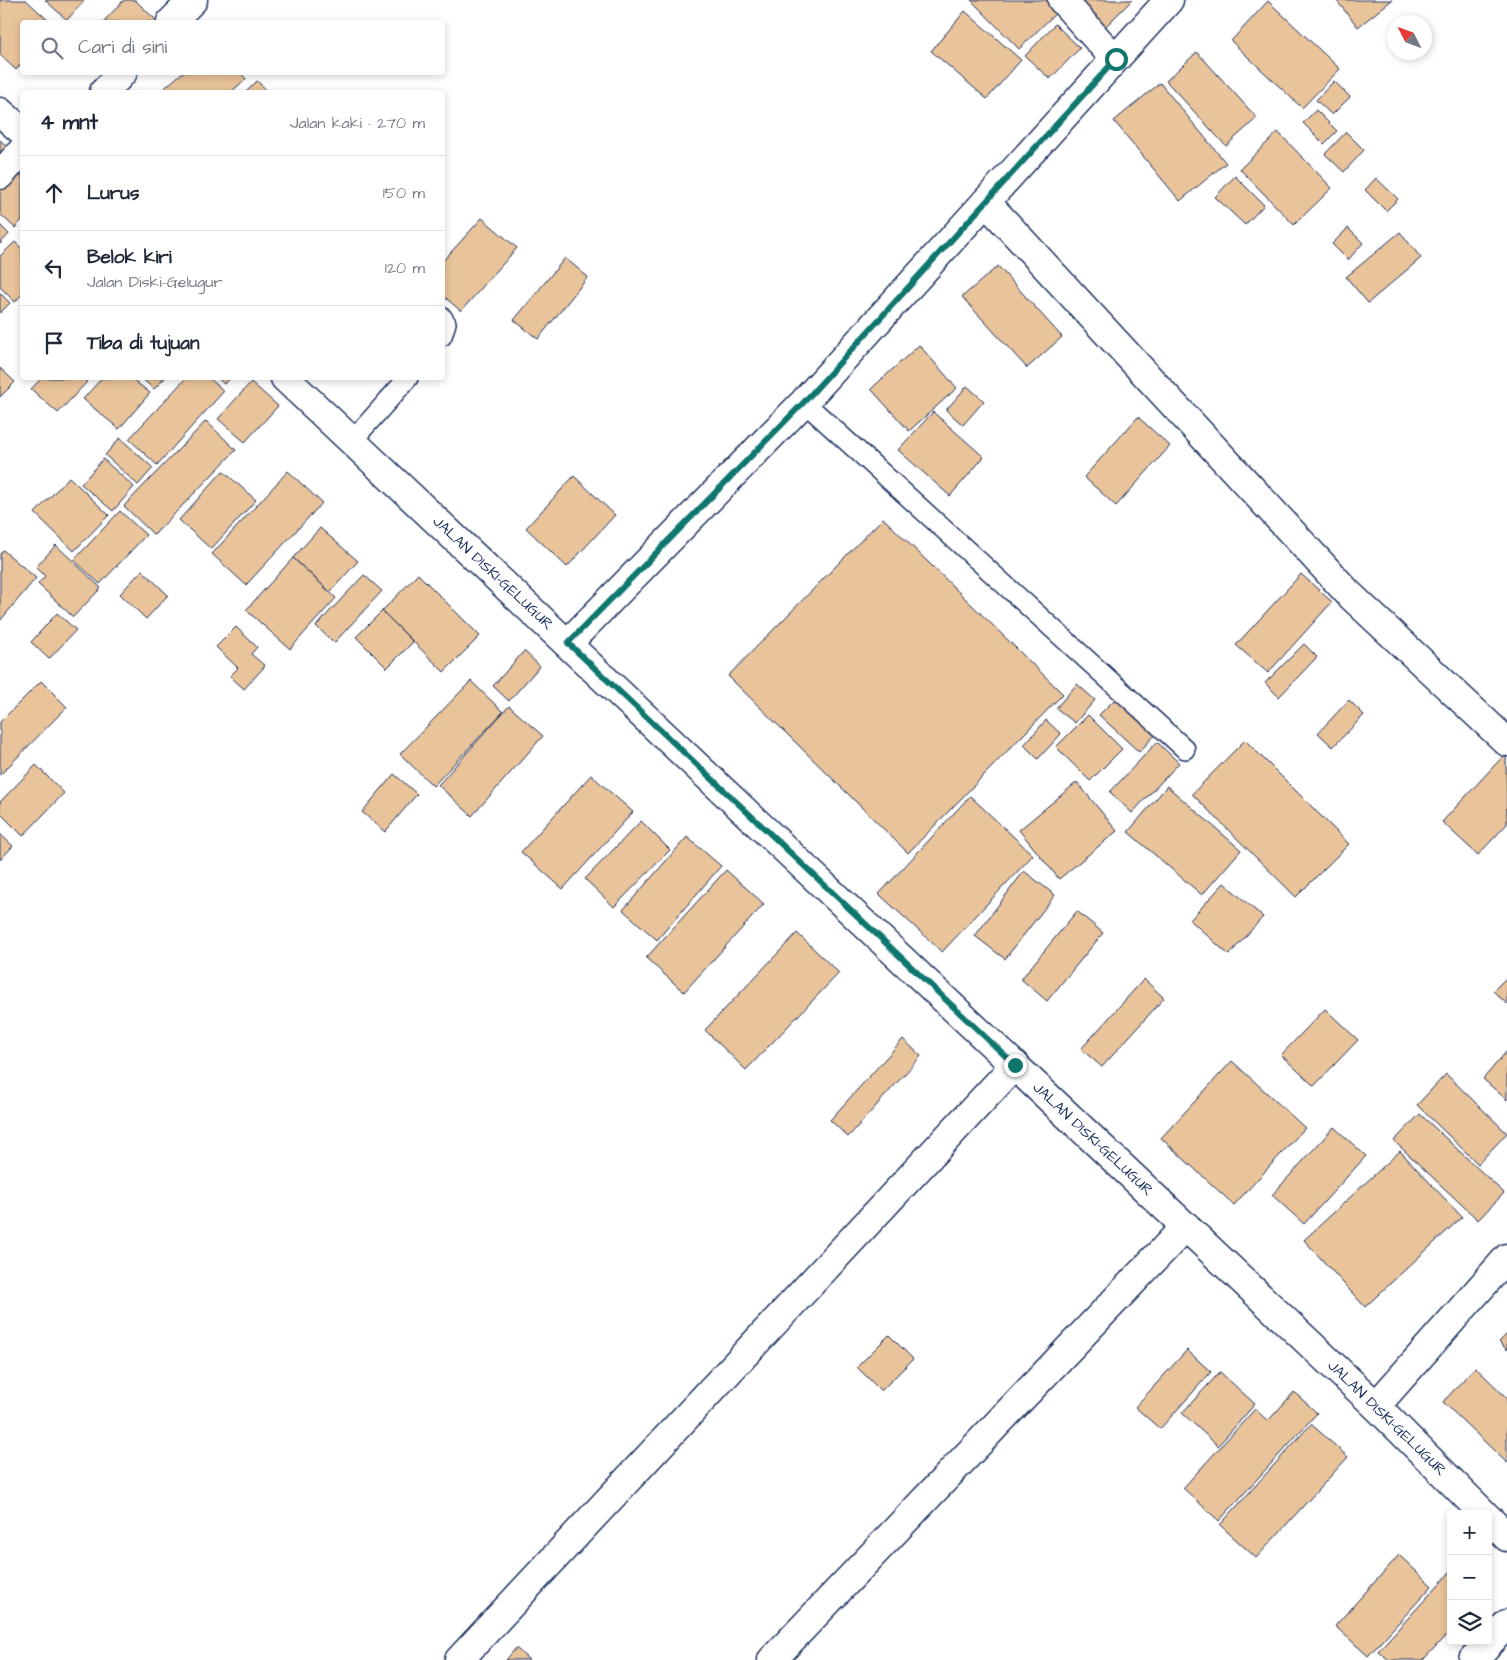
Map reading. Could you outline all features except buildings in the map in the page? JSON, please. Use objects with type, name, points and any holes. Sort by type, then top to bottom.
[{"type":"street","points":[[173,20],[192,0]]},
{"type":"street","points":[[1062,0],[1116,59]]},
{"type":"street","points":[[568,643],[804,402],[1169,0]]},
{"type":"street","points":[[106,90],[120,75]]},
{"type":"street","points":[[0,112],[20,129]]},
{"type":"street","points":[[0,176],[20,153]]},
{"type":"street","points":[[986,202],[1349,594],[1507,742]]},
{"type":"street","name":"JALAN DISKI–GELUGUR","points":[[286,380],[1186,1226],[1376,1406],[1480,1510]]},
{"type":"street","points":[[459,1660],[1015,1065]]},
{"type":"street","points":[[772,1660],[1186,1226]]},
{"type":"street","points":[[1376,1406],[1507,1258]]},
{"type":"street","points":[[1492,1522],[1507,1537]]},
{"type":"street","points":[[1473,1660],[1507,1624]]},
{"type":"lane","points":[[352,441],[406,380]]},
{"type":"lane","points":[[804,402],[1185,749]]},
{"type":"route","points":[[1015,1065],[568,643],[804,402],[1116,59]]}]
